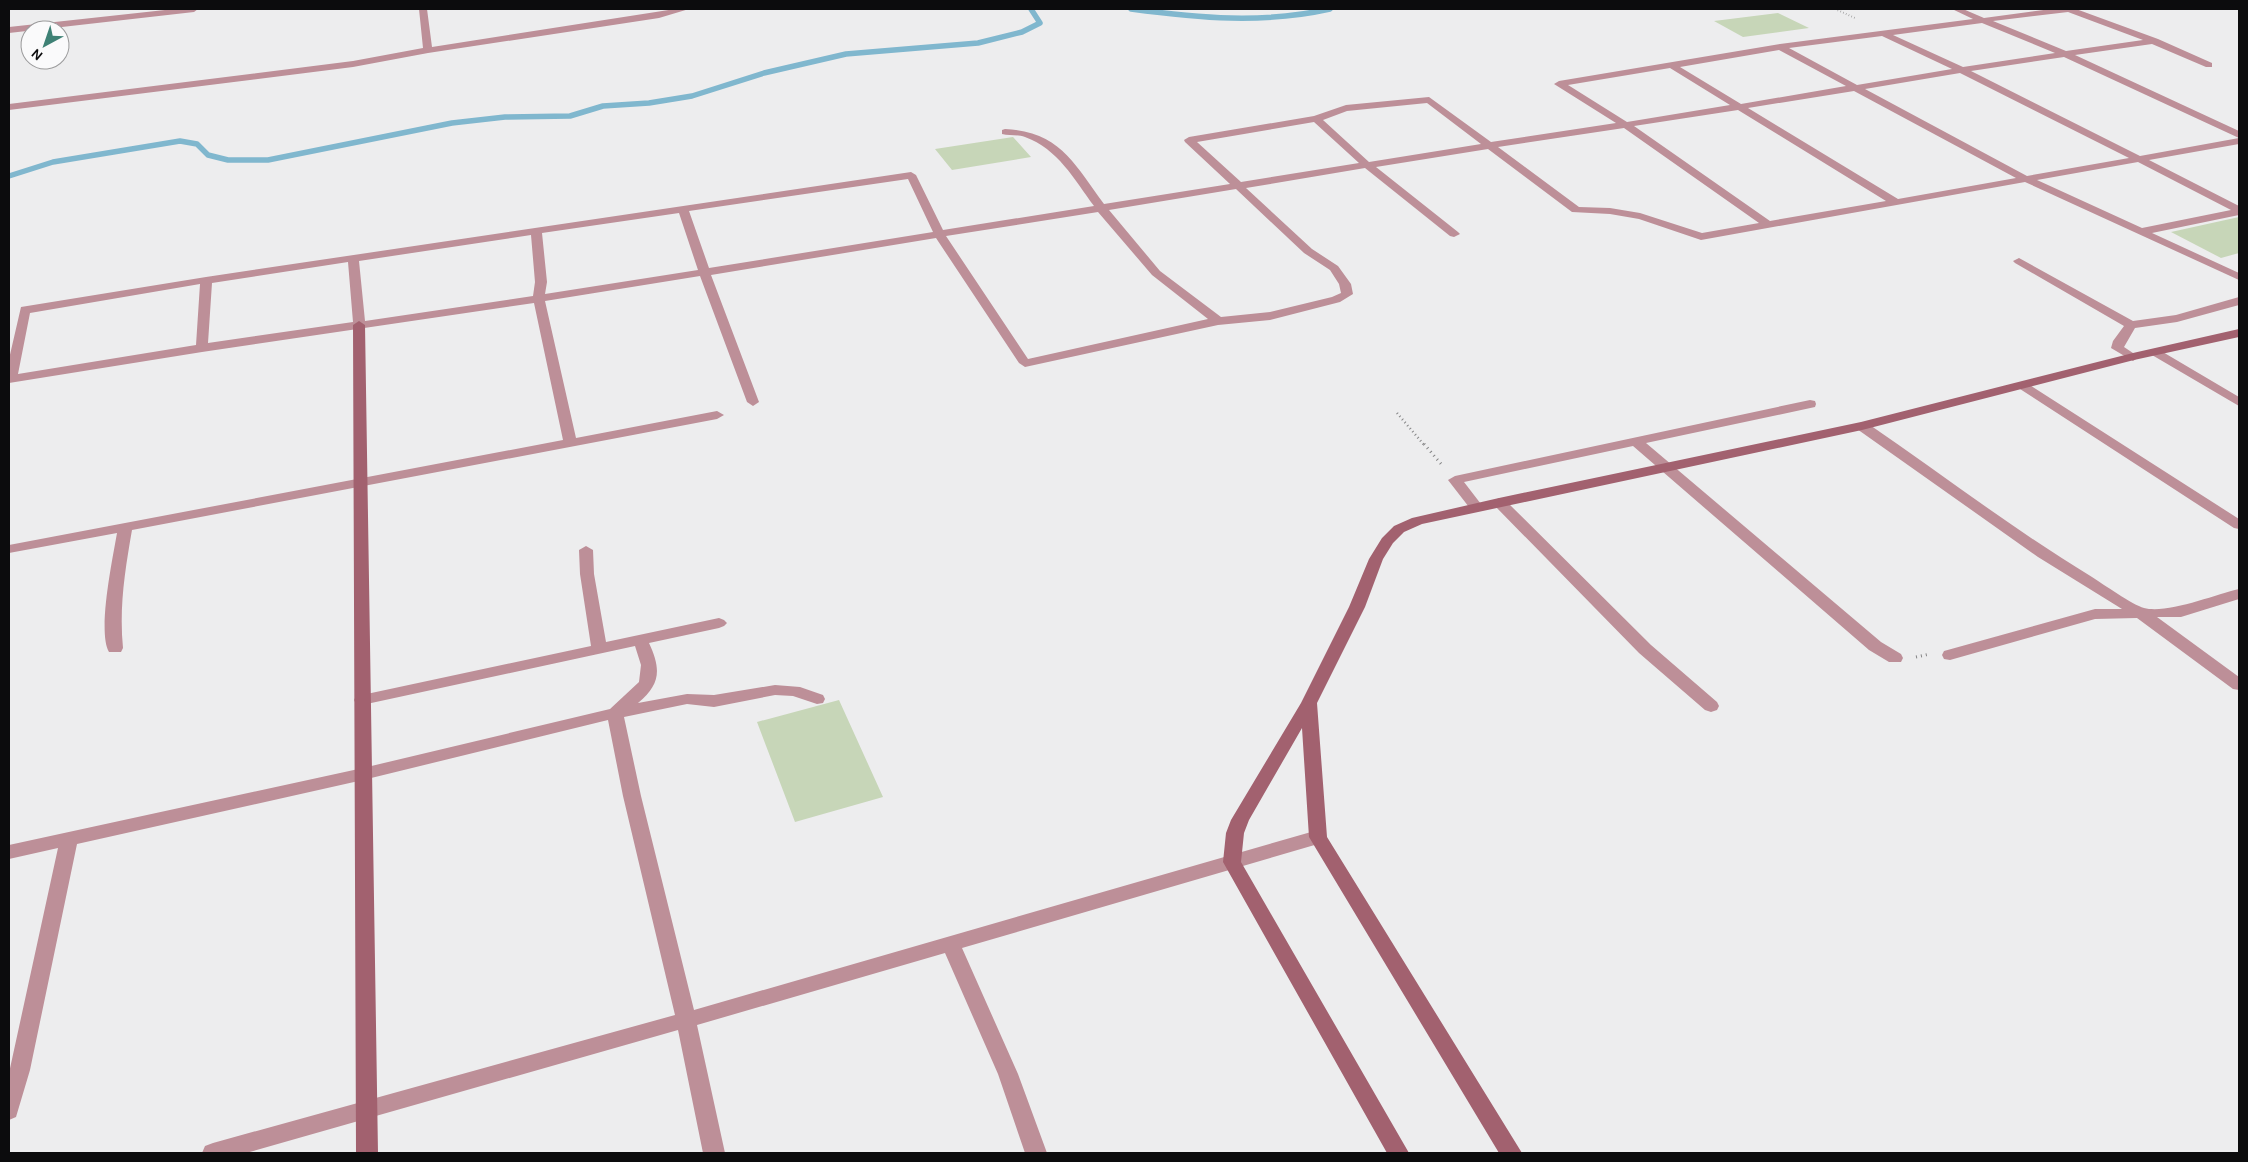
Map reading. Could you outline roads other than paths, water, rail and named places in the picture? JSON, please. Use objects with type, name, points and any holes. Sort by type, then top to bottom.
[{"type":"street","points":[[9,30],[194,9]]},
{"type":"street","points":[[423,9],[428,50]]},
{"type":"street","points":[[9,107],[354,64],[428,50],[659,15],[685,9]]},
{"type":"street","points":[[1956,9],[2065,54],[2239,135]]},
{"type":"street","points":[[1770,226],[1627,126],[1559,84],[1669,64],[1780,47],[2068,9],[2209,65]]},
{"type":"street","points":[[1885,34],[1963,71],[2239,211]]},
{"type":"street","points":[[2154,42],[2065,54],[1627,126],[1491,145],[1238,186],[1101,208],[938,234],[704,271],[539,299],[202,348],[10,379],[25,310],[206,280],[911,175],[938,234],[1025,363],[1218,321],[1270,316],[1328,302],[1347,294],[1345,284],[1334,268],[1308,251],[1238,186],[1189,140],[1316,119],[1346,108],[1429,100],[1491,145],[1576,210],[1609,210],[1640,214],[1701,237],[2239,141]]},
{"type":"street","points":[[1780,47],[2026,179],[2239,276]]},
{"type":"street","points":[[1669,64],[1896,202]]},
{"type":"street","points":[[1316,119],[1367,165],[1454,234]]},
{"type":"street","points":[[1005,132],[1025,133],[1052,146],[1077,173],[1101,208],[1136,247],[1156,273],[1218,321]]},
{"type":"street","points":[[683,209],[753,402]]},
{"type":"street","points":[[2141,232],[2239,211]]},
{"type":"street","points":[[536,232],[541,282],[539,299],[571,444]]},
{"type":"street","points":[[353,258],[359,325],[367,1153]]},
{"type":"street","points":[[2019,260],[2131,325],[2177,318],[2239,301]]},
{"type":"street","points":[[202,348],[206,280]]},
{"type":"street","points":[[2131,325],[2118,341],[2117,348],[2133,357]]},
{"type":"street","points":[[1398,1153],[1232,862],[1235,834],[1240,820],[1309,703],[1387,541],[1399,529],[1417,521],[1499,502],[1862,426],[2133,357],[2239,333]]},
{"type":"street","points":[[2156,352],[2239,402]]},
{"type":"street","points":[[2025,386],[2239,525]]},
{"type":"street","points":[[1477,508],[1455,480],[1810,404]]},
{"type":"street","points":[[9,549],[571,444],[717,414]]},
{"type":"street","points":[[1862,426],[2043,554],[2139,612],[2239,685]]},
{"type":"street","points":[[1637,442],[1875,646],[1895,658]]},
{"type":"street","points":[[1499,502],[1645,649],[1711,706]]},
{"type":"street","points":[[116,648],[112,621],[113,599],[125,527]]},
{"type":"street","points":[[586,550],[587,574],[599,649]]},
{"type":"street","points":[[1950,655],[2095,614],[2181,612],[2201,604],[2239,594]]},
{"type":"street","points":[[362,700],[719,623]]},
{"type":"street","points":[[616,713],[640,693],[651,677],[649,659],[640,640]]},
{"type":"street","points":[[9,852],[363,774],[616,713],[687,699],[714,701],[775,690],[794,691],[817,699]]},
{"type":"street","points":[[1309,703],[1318,837],[1511,1153]]},
{"type":"street","points":[[616,713],[632,796],[686,1020],[714,1153]]},
{"type":"street","points":[[213,1153],[686,1020],[1318,837]]},
{"type":"street","points":[[9,1111],[20,1070],[69,839]]},
{"type":"street","points":[[951,944],[1008,1074],[1036,1153]]},
{"type":"waterway","points":[[9,176],[53,162],[180,141],[197,144],[208,155],[228,160],[268,160],[452,123],[505,117],[570,116],[603,106],[649,103],[692,96],[764,73],[846,54],[978,43],[1022,32],[1040,23],[1031,9]]},
{"type":"waterway","points":[[1131,9],[1230,18],[1280,17],[1330,9]]}]
